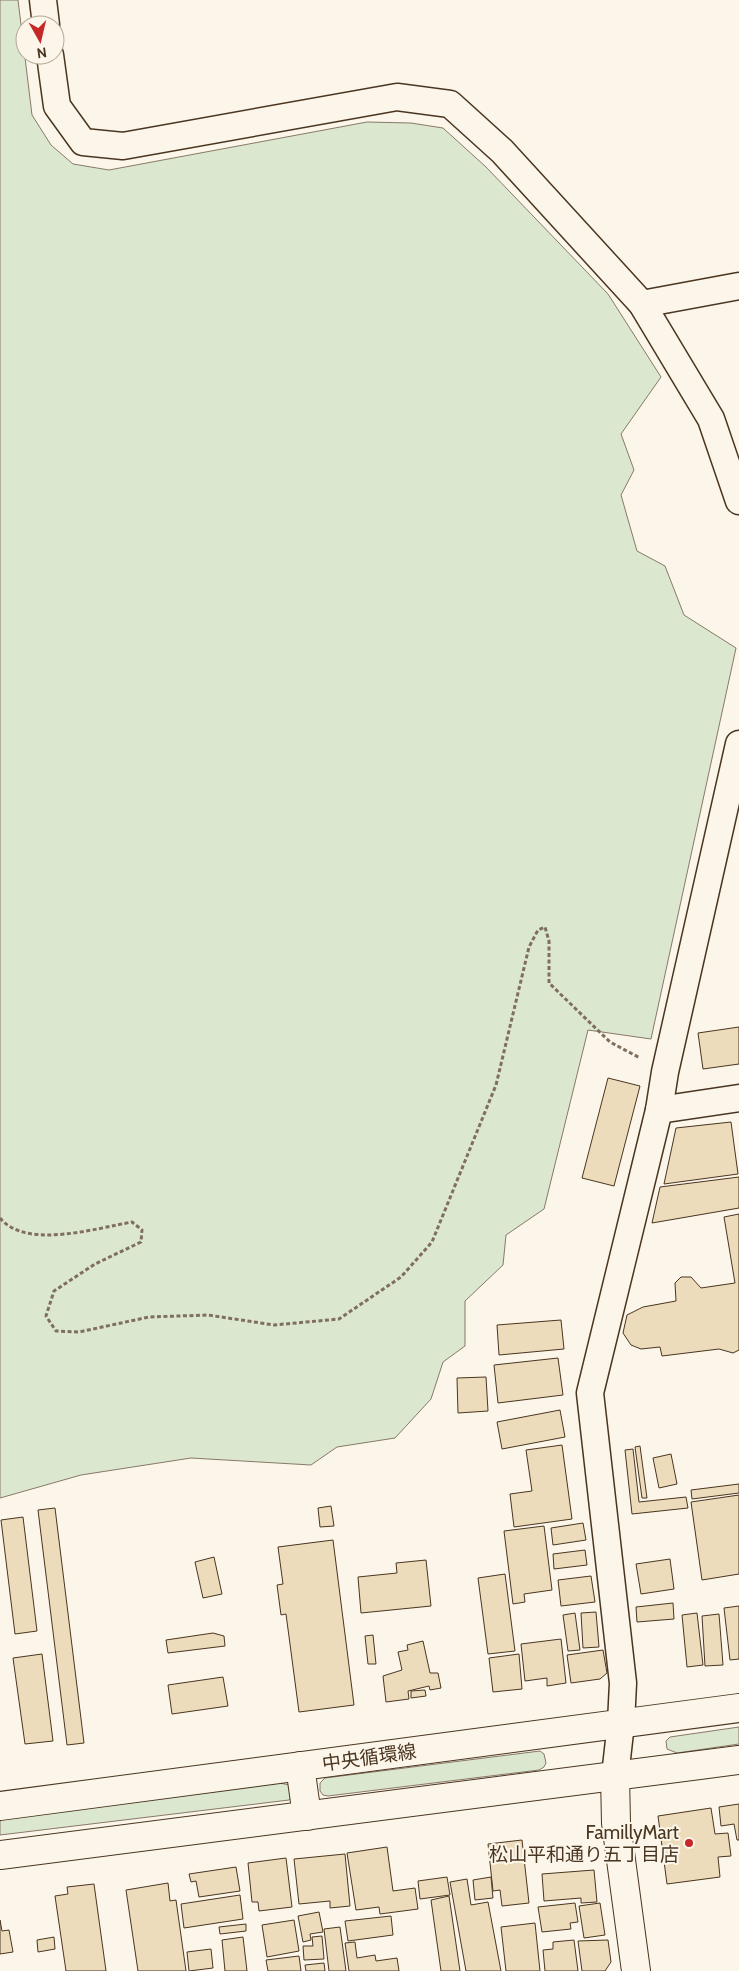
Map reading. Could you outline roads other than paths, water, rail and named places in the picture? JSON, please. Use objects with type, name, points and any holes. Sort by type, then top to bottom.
[{"type":"street","points":[[43,0],[45,15]]},
{"type":"street","points":[[51,65],[57,106],[83,142],[123,146],[397,97],[450,104],[502,151],[642,304],[711,419],[739,501]]},
{"type":"street","points":[[642,304],[739,286]]},
{"type":"street","points":[[636,1971],[616,1823],[615,1776],[623,1684],[590,1393],[658,1110],[664,1072],[739,744]]},
{"type":"street","points":[[658,1110],[739,1098]]},
{"type":"street","name":"中央循環線","points":[[0,1806],[739,1708]]},
{"type":"street","points":[[0,1855],[739,1760]]},
{"type":"street","points":[[300,1766],[307,1816]]},
{"type":"place","name":"FamillyMart 松山平和通り五丁目店","points":[[689,1843]]}]
